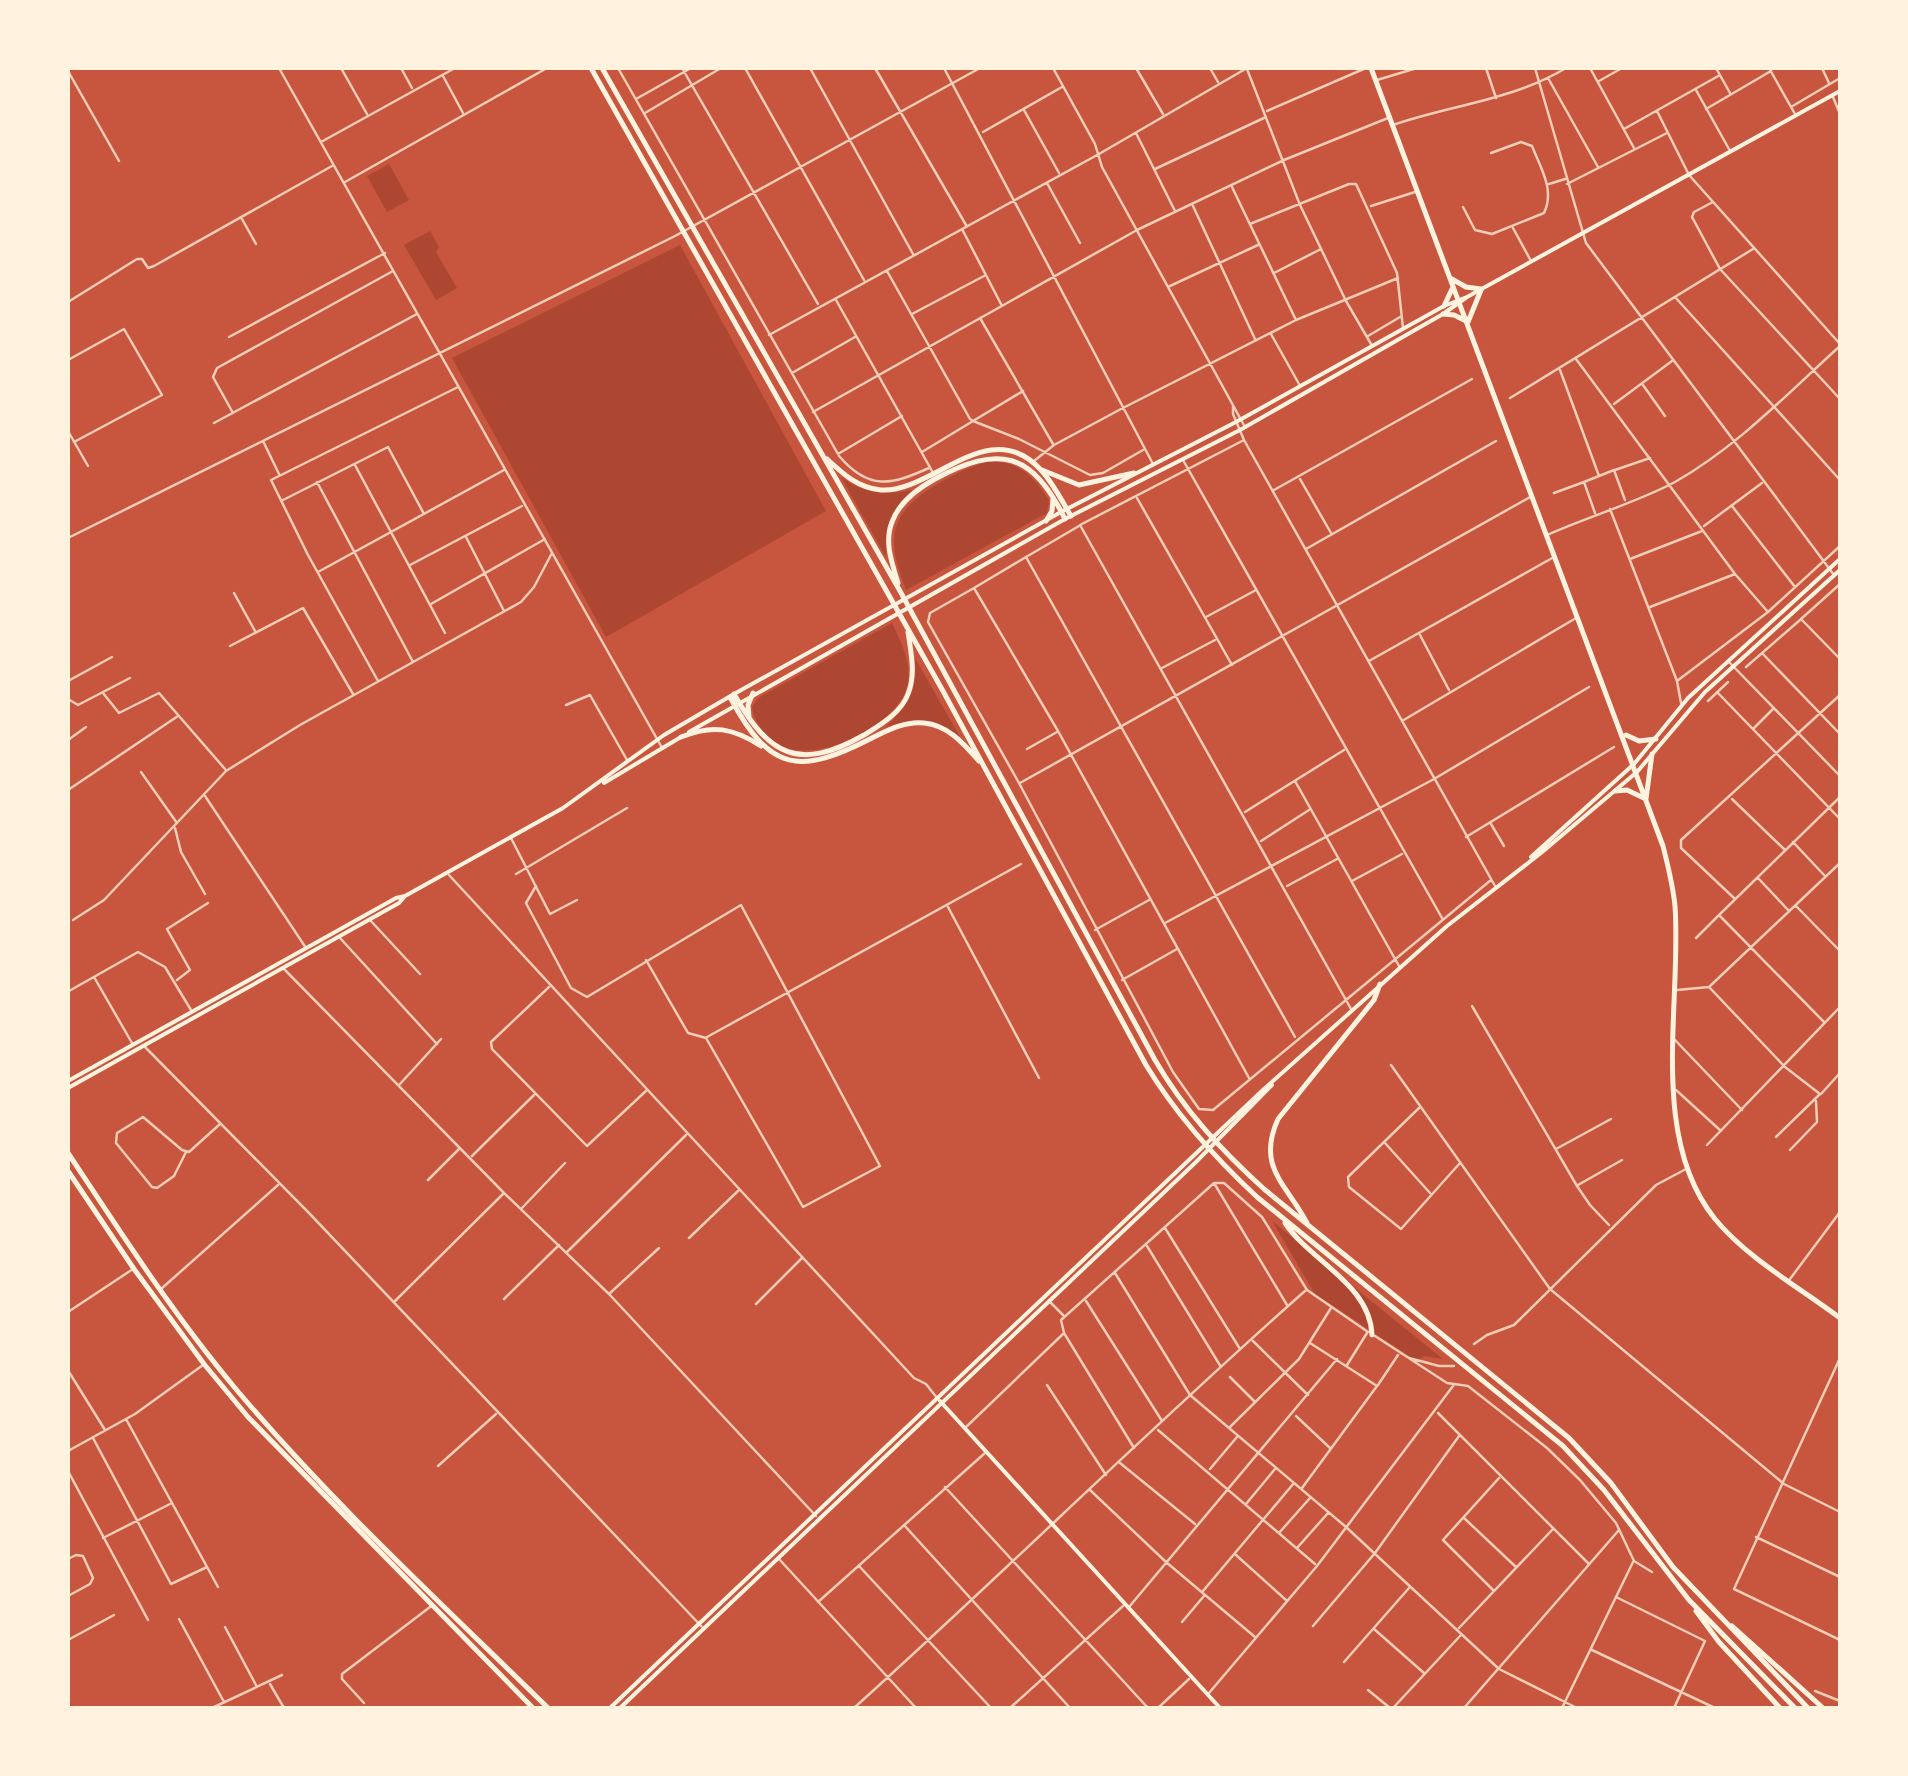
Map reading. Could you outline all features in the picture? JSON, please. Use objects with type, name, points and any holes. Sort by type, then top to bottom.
[{"type":"main road","points":[[590,68],[908,630],[1158,1084],[1189,1128],[1216,1158],[1281,1216],[1563,1446],[1604,1490],[1718,1642],[1780,1708]]},
{"type":"main road","points":[[602,68],[900,591],[1166,1080],[1188,1111],[1222,1151],[1308,1226],[1569,1438],[1611,1483],[1673,1567],[1808,1708]]},
{"type":"main road","points":[[1369,68],[1664,846],[1672,883],[1674,1089],[1678,1133],[1687,1168],[1714,1218],[1748,1250],[1840,1318]]},
{"type":"main road","points":[[68,1084],[132,1045],[284,969],[404,896],[512,838],[732,695],[1046,521],[1134,484],[1242,429],[1459,302],[1840,90]]},
{"type":"main road","points":[[1449,277],[1466,287],[1483,290]]},
{"type":"main road","points":[[1444,306],[1453,286]]},
{"type":"main road","points":[[1468,322],[1483,290]]},
{"type":"main road","points":[[599,784],[614,779],[753,693],[1037,535],[1134,473],[1444,306],[1459,302]]},
{"type":"main road","points":[[1443,314],[1468,322]]},
{"type":"main road","points":[[822,454],[846,476],[868,488],[898,488],[960,458],[984,451],[1011,453],[1040,469],[1066,514]]},
{"type":"main road","points":[[900,591],[889,547],[892,521],[906,500],[928,483],[965,464],[1001,457],[1030,470],[1066,514]]},
{"type":"main road","points":[[1040,469],[1079,485],[1134,473]]},
{"type":"main road","points":[[1046,521],[1053,508],[1053,496]]},
{"type":"main road","points":[[620,1708],[816,1516],[1050,1301],[1380,984],[1637,772],[1731,664],[1840,559]]},
{"type":"main road","points":[[1527,862],[1634,764],[1682,706],[1840,570]]},
{"type":"main road","points":[[736,703],[780,750],[802,756],[826,753],[865,734],[898,709],[909,692],[913,674],[908,630]]},
{"type":"main road","points":[[749,720],[748,705],[753,693]]},
{"type":"main road","points":[[732,695],[756,736],[776,755]]},
{"type":"main road","points":[[680,737],[718,728],[740,733],[776,755],[800,763],[822,761],[902,725],[923,722],[950,732],[984,766]]},
{"type":"main road","points":[[1623,733],[1639,741],[1656,739]]},
{"type":"main road","points":[[1646,799],[1652,754]]},
{"type":"main road","points":[[1615,791],[1628,790],[1646,799]]},
{"type":"main road","points":[[68,1084],[144,1046],[192,1012],[404,896]]},
{"type":"main road","points":[[1308,1226],[1276,1178],[1270,1153],[1273,1130],[1278,1118],[1374,1000],[1380,984]]},
{"type":"main road","points":[[68,1154],[160,1290],[263,1420],[321,1483],[548,1708]]},
{"type":"main road","points":[[610,1708],[779,1559],[1194,1160]]},
{"type":"main road","points":[[68,1170],[134,1269],[256,1427],[533,1708]]},
{"type":"main road","points":[[1281,1216],[1307,1250],[1358,1295],[1370,1318],[1370,1333]]},
{"type":"main road","points":[[940,1401],[1220,1708]]},
{"type":"main road","points":[[256,1427],[263,1420]]},
{"type":"main road","points":[[1689,1600],[1795,1708]]},
{"type":"main road","points":[[1722,1618],[1823,1708]]},
{"type":"street","points":[[279,68],[662,748]]},
{"type":"street","points":[[341,68],[368,117]]},
{"type":"street","points":[[401,68],[414,91]]},
{"type":"street","points":[[321,142],[455,68]]},
{"type":"street","points":[[344,183],[547,68]]},
{"type":"street","points":[[618,68],[838,454],[857,473],[879,482],[931,470],[835,298]]},
{"type":"street","points":[[635,100],[692,68]]},
{"type":"street","points":[[644,114],[721,68]]},
{"type":"street","points":[[745,68],[865,281]]},
{"type":"street","points":[[810,68],[914,255]]},
{"type":"street","points":[[875,68],[964,226],[1002,306]]},
{"type":"street","points":[[944,68],[1153,464]]},
{"type":"street","points":[[68,538],[706,220],[980,68]]},
{"type":"street","points":[[1053,68],[1233,406],[1244,440],[1496,887]]},
{"type":"street","points":[[1136,68],[1163,115]]},
{"type":"street","points":[[1210,68],[1219,83]]},
{"type":"street","points":[[769,335],[1247,68],[1300,206],[1372,346]]},
{"type":"street","points":[[1154,169],[1369,68]]},
{"type":"street","points":[[1376,80],[1417,68]]},
{"type":"street","points":[[1486,68],[1496,98]]},
{"type":"street","points":[[1535,68],[1582,234],[1593,255],[1834,576]]},
{"type":"street","points":[[1393,126],[1496,98],[1566,68]]},
{"type":"street","points":[[1590,68],[1635,150]]},
{"type":"street","points":[[1598,82],[1622,68]]},
{"type":"street","points":[[1716,68],[1731,94]]},
{"type":"street","points":[[1822,68],[1829,84]]},
{"type":"street","points":[[1706,109],[1770,69],[1796,116]]},
{"type":"street","points":[[683,70],[820,307]]},
{"type":"street","points":[[68,71],[119,161]]},
{"type":"street","points":[[442,74],[464,114]]},
{"type":"street","points":[[1624,128],[1720,75]]},
{"type":"street","points":[[1548,78],[1598,168]]},
{"type":"street","points":[[1791,107],[1840,78]]},
{"type":"street","points":[[981,134],[1064,86]]},
{"type":"street","points":[[1695,89],[1731,152]]},
{"type":"street","points":[[1832,96],[1840,114]]},
{"type":"street","points":[[1023,109],[1060,174]]},
{"type":"street","points":[[1547,534],[1672,484],[1735,442],[1840,345],[1689,175],[1657,111]]},
{"type":"street","points":[[813,412],[1137,230],[1284,160],[1389,118]]},
{"type":"street","points":[[1136,132],[1175,212]]},
{"type":"street","points":[[1548,184],[1566,182],[1668,133]]},
{"type":"street","points":[[1463,208],[1475,230],[1492,234],[1544,213],[1549,200],[1548,184],[1529,143],[1521,142],[1491,153]]},
{"type":"street","points":[[68,300],[140,258],[148,268],[154,266],[334,165]]},
{"type":"street","points":[[1046,182],[1080,242]]},
{"type":"street","points":[[1250,224],[1356,184],[1398,278],[1403,329]]},
{"type":"street","points":[[1232,186],[1296,320]]},
{"type":"street","points":[[1369,207],[1416,192]]},
{"type":"street","points":[[1713,202],[1692,217],[1720,269],[1840,399]]},
{"type":"street","points":[[1192,204],[1256,340]]},
{"type":"street","points":[[241,218],[256,244]]},
{"type":"street","points":[[1513,228],[1532,262]]},
{"type":"street","points":[[1168,287],[1260,244]]},
{"type":"street","points":[[1510,398],[1755,248]]},
{"type":"street","points":[[1274,274],[1322,249]]},
{"type":"street","points":[[229,337],[385,254]]},
{"type":"street","points":[[233,413],[215,382],[217,368],[394,270]]},
{"type":"street","points":[[886,270],[974,421],[1090,475],[1097,475],[1144,449]]},
{"type":"street","points":[[910,314],[986,275]]},
{"type":"street","points":[[1032,462],[1121,409],[1271,332],[1398,278]]},
{"type":"street","points":[[1674,296],[1840,480]]},
{"type":"street","points":[[214,423],[418,313]]},
{"type":"street","points":[[1366,336],[1402,316]]},
{"type":"street","points":[[980,318],[1054,446]]},
{"type":"street","points":[[68,360],[124,329],[162,395],[74,442]]},
{"type":"street","points":[[1271,332],[1300,386]]},
{"type":"street","points":[[791,374],[856,336]]},
{"type":"street","points":[[1576,359],[1735,574],[1768,612]]},
{"type":"street","points":[[1613,405],[1673,360]]},
{"type":"street","points":[[1560,370],[1599,476]]},
{"type":"street","points":[[1273,490],[1472,378]]},
{"type":"street","points":[[1642,383],[1665,416]]},
{"type":"street","points":[[378,682],[271,483],[279,474],[459,386]]},
{"type":"street","points":[[922,452],[1024,391]]},
{"type":"street","points":[[838,454],[902,416]]},
{"type":"street","points":[[68,431],[88,466]]},
{"type":"street","points":[[262,439],[279,474]]},
{"type":"street","points":[[1244,440],[1080,525],[930,613],[927,619],[1173,1072],[1199,1109],[1213,1110],[1491,880]]},
{"type":"street","points":[[1305,550],[1496,441]]},
{"type":"street","points":[[280,501],[391,448],[424,514]]},
{"type":"street","points":[[1554,493],[1652,458]]},
{"type":"street","points":[[1183,460],[1442,920]]},
{"type":"street","points":[[354,464],[445,632]]},
{"type":"street","points":[[318,573],[506,469]]},
{"type":"street","points":[[1614,470],[1626,502]]},
{"type":"street","points":[[1299,477],[1331,534]]},
{"type":"street","points":[[317,482],[413,662]]},
{"type":"street","points":[[1584,482],[1595,513]]},
{"type":"street","points":[[1630,558],[1702,529],[1763,482]]},
{"type":"street","points":[[1019,783],[1533,495]]},
{"type":"street","points":[[1136,496],[1232,665]]},
{"type":"street","points":[[409,566],[525,504]]},
{"type":"street","points":[[1732,506],[1796,588]]},
{"type":"street","points":[[1610,508],[1677,682],[1682,706]]},
{"type":"street","points":[[1080,525],[1352,1010]]},
{"type":"street","points":[[1037,535],[1044,546]]},
{"type":"street","points":[[466,536],[504,612]]},
{"type":"street","points":[[430,605],[544,540]]},
{"type":"street","points":[[1677,682],[1768,612],[1840,546]]},
{"type":"street","points":[[73,920],[97,906],[226,771],[528,596],[552,552]]},
{"type":"street","points":[[1026,557],[1296,1040]]},
{"type":"street","points":[[1368,662],[1555,557]]},
{"type":"street","points":[[1648,608],[1735,574]]},
{"type":"street","points":[[1746,668],[1840,585]]},
{"type":"street","points":[[974,588],[1071,754],[1250,1080]]},
{"type":"street","points":[[1205,618],[1258,589]]},
{"type":"street","points":[[234,592],[256,632]]},
{"type":"street","points":[[230,646],[300,608],[305,609],[354,695]]},
{"type":"street","points":[[1401,722],[1578,617]]},
{"type":"street","points":[[1801,619],[1840,659]]},
{"type":"street","points":[[1419,633],[1450,692]]},
{"type":"street","points":[[1162,668],[1217,639]]},
{"type":"street","points":[[1762,653],[1840,734]]},
{"type":"street","points":[[68,681],[112,657]]},
{"type":"street","points":[[1731,664],[1840,776]]},
{"type":"street","points":[[68,698],[78,705],[130,678]]},
{"type":"street","points":[[1708,700],[1728,682]]},
{"type":"street","points":[[1164,924],[1434,779],[1589,687]]},
{"type":"street","points":[[1717,692],[1840,819]]},
{"type":"street","points":[[103,693],[119,714],[158,693],[226,771]]},
{"type":"street","points":[[566,704],[590,695],[628,761]]},
{"type":"street","points":[[1734,898],[1679,844],[1840,695]]},
{"type":"street","points":[[1753,728],[1774,708]]},
{"type":"street","points":[[68,790],[179,715]]},
{"type":"street","points":[[68,740],[86,727]]},
{"type":"street","points":[[1028,749],[1058,731]]},
{"type":"street","points":[[1466,837],[1614,747]]},
{"type":"street","points":[[1242,813],[1346,749]]},
{"type":"street","points":[[141,772],[176,825],[181,852],[205,894]]},
{"type":"street","points":[[1295,781],[1400,966]]},
{"type":"street","points":[[204,794],[306,949]]},
{"type":"street","points":[[1730,797],[1785,850]]},
{"type":"street","points":[[1696,938],[1840,798]]},
{"type":"street","points":[[516,874],[626,808]]},
{"type":"street","points":[[1259,842],[1310,810]]},
{"type":"street","points":[[1490,822],[1504,846]]},
{"type":"street","points":[[512,838],[550,914],[577,900]]},
{"type":"street","points":[[1793,842],[1826,876]]},
{"type":"street","points":[[1351,882],[1404,853]]},
{"type":"street","points":[[1284,888],[1338,858]]},
{"type":"street","points":[[706,1038],[1021,864]]},
{"type":"street","points":[[1675,990],[1709,987],[1840,864]]},
{"type":"street","points":[[447,874],[914,1378],[926,1384],[940,1401]]},
{"type":"street","points":[[1757,877],[1789,911]]},
{"type":"street","points":[[536,886],[526,903],[571,988],[587,997],[612,985],[646,960],[741,905],[880,1166],[803,1208],[706,1038],[688,1032],[646,960]]},
{"type":"street","points":[[1095,930],[1150,900]]},
{"type":"street","points":[[176,982],[190,970],[167,929],[208,903]]},
{"type":"street","points":[[1796,905],[1840,951]]},
{"type":"street","points":[[948,906],[1039,1078]]},
{"type":"street","points":[[1719,915],[1824,1022]]},
{"type":"street","points":[[370,919],[420,974]]},
{"type":"street","points":[[340,937],[437,1044]]},
{"type":"street","points":[[1122,980],[1178,948]]},
{"type":"street","points":[[69,991],[134,952],[166,967],[192,1012]]},
{"type":"street","points":[[284,969],[504,1193],[610,1294],[816,1516]]},
{"type":"street","points":[[94,976],[132,1045]]},
{"type":"street","points":[[550,986],[490,1044],[535,1094],[587,1146],[647,1090]]},
{"type":"street","points":[[1709,987],[1785,1067],[1820,1094]]},
{"type":"street","points":[[1472,1006],[1577,1186],[1611,1226]]},
{"type":"street","points":[[1708,1145],[1840,1007]]},
{"type":"street","points":[[399,1086],[441,1039]]},
{"type":"street","points":[[1674,1039],[1742,1110]]},
{"type":"street","points":[[144,1046],[701,1627]]},
{"type":"street","points":[[1391,1065],[1550,1289],[1784,1484],[1840,1512]]},
{"type":"street","points":[[1776,1137],[1840,1073]]},
{"type":"street","points":[[1674,1089],[1722,1130]]},
{"type":"street","points":[[470,1158],[535,1094]]},
{"type":"street","points":[[1790,1150],[1817,1122],[1815,1099]]},
{"type":"street","points":[[1420,1106],[1348,1177],[1348,1187],[1401,1229],[1460,1163]]},
{"type":"street","points":[[186,1152],[143,1116],[117,1133],[128,1158],[157,1188],[174,1176],[186,1152],[220,1124]]},
{"type":"street","points":[[1555,1150],[1610,1119]]},
{"type":"street","points":[[567,1252],[688,1134]]},
{"type":"street","points":[[1384,1142],[1432,1194]]},
{"type":"street","points":[[428,1180],[460,1148]]},
{"type":"street","points":[[1577,1186],[1622,1160]]},
{"type":"street","points":[[521,1209],[565,1162]]},
{"type":"street","points":[[1474,1344],[1514,1325],[1656,1185],[1687,1168]]},
{"type":"street","points":[[1134,1448],[1061,1322],[1214,1183],[1224,1182],[1255,1209],[1306,1290],[1408,1358],[1454,1385],[1470,1387],[1547,1448],[1580,1480],[1620,1529],[1634,1561],[1652,1572]]},
{"type":"street","points":[[1214,1183],[1288,1306]]},
{"type":"street","points":[[160,1290],[279,1184]]},
{"type":"street","points":[[689,1238],[740,1190]]},
{"type":"street","points":[[393,1303],[504,1193]]},
{"type":"street","points":[[1790,1280],[1840,1212]]},
{"type":"street","points":[[1164,1228],[1240,1350]]},
{"type":"street","points":[[504,1298],[559,1245]]},
{"type":"street","points":[[1146,1245],[1222,1368]]},
{"type":"street","points":[[610,1294],[659,1248]]},
{"type":"street","points":[[756,1304],[803,1257]]},
{"type":"street","points":[[68,1312],[134,1269]]},
{"type":"street","points":[[1114,1272],[1190,1395],[1346,1527],[1499,1669],[1576,1708]]},
{"type":"street","points":[[854,1708],[974,1602],[1306,1290]]},
{"type":"street","points":[[1085,1298],[1162,1422]]},
{"type":"street","points":[[1050,1301],[1064,1316]]},
{"type":"street","points":[[1229,1428],[1285,1374],[1331,1308]]},
{"type":"street","points":[[964,1428],[1064,1333]]},
{"type":"street","points":[[1347,1366],[1370,1333]]},
{"type":"street","points":[[1252,1340],[1308,1395]]},
{"type":"street","points":[[1310,1343],[1377,1386]]},
{"type":"street","points":[[1301,1489],[1400,1353]]},
{"type":"street","points":[[1408,1358],[1454,1366]]},
{"type":"street","points":[[1840,1358],[1734,1589],[1840,1640]]},
{"type":"street","points":[[1010,1708],[1126,1607],[1337,1359]]},
{"type":"street","points":[[68,1452],[126,1419],[204,1364]]},
{"type":"street","points":[[69,1372],[105,1431]]},
{"type":"street","points":[[1230,1377],[1255,1402]]},
{"type":"street","points":[[1047,1385],[1106,1475]]},
{"type":"street","points":[[1208,1695],[1316,1566],[1454,1385]]},
{"type":"street","points":[[1436,1410],[1589,1564]]},
{"type":"street","points":[[438,1466],[496,1414]]},
{"type":"street","points":[[1293,1414],[1331,1449]]},
{"type":"street","points":[[126,1419],[218,1586]]},
{"type":"street","points":[[1156,1428],[1316,1566]]},
{"type":"street","points":[[1208,1471],[1238,1436]]},
{"type":"street","points":[[1312,1626],[1375,1553],[1459,1436]]},
{"type":"street","points":[[93,1438],[171,1584],[207,1568]]},
{"type":"street","points":[[818,1602],[986,1452]]},
{"type":"street","points":[[1120,1462],[1196,1526]]},
{"type":"street","points":[[1246,1504],[1276,1468]]},
{"type":"street","points":[[68,1471],[148,1620]]},
{"type":"street","points":[[1494,1591],[1444,1544],[1444,1536],[1500,1476]]},
{"type":"street","points":[[1182,1622],[1294,1483]]},
{"type":"street","points":[[945,1487],[1148,1708]]},
{"type":"street","points":[[1090,1490],[1166,1562],[1256,1638]]},
{"type":"street","points":[[1279,1533],[1311,1497]]},
{"type":"street","points":[[103,1538],[172,1503]]},
{"type":"street","points":[[1298,1548],[1328,1512]]},
{"type":"street","points":[[1462,1517],[1516,1567]]},
{"type":"street","points":[[904,1525],[1070,1708]]},
{"type":"street","points":[[1458,1630],[1553,1529]]},
{"type":"street","points":[[1464,1708],[1620,1529]]},
{"type":"street","points":[[1756,1537],[1840,1577]]},
{"type":"street","points":[[1234,1554],[1287,1602]]},
{"type":"street","points":[[68,1559],[83,1556],[93,1578],[90,1584],[68,1596]]},
{"type":"street","points":[[779,1559],[916,1708]]},
{"type":"street","points":[[1562,1708],[1634,1561]]},
{"type":"street","points":[[858,1565],[991,1708]]},
{"type":"street","points":[[1344,1662],[1410,1586]]},
{"type":"street","points":[[1616,1596],[1705,1641],[1674,1708]]},
{"type":"street","points":[[364,1703],[341,1675],[430,1607]]},
{"type":"street","points":[[68,1640],[114,1615]]},
{"type":"street","points":[[179,1619],[222,1705]]},
{"type":"street","points":[[225,1627],[258,1687]]},
{"type":"street","points":[[1374,1629],[1425,1674]]},
{"type":"street","points":[[1368,1690],[1392,1708],[1462,1634]]},
{"type":"street","points":[[1590,1650],[1715,1708]]},
{"type":"street","points":[[212,1708],[282,1675]]},
{"type":"street","points":[[1158,1708],[1192,1677]]},
{"type":"street","points":[[268,1682],[284,1708]]},
{"type":"street","points":[[1816,1691],[1840,1701]]},
{"type":"shaded area","points":[[389,164],[409,200],[387,212],[367,176]]},
{"type":"shaded area","points":[[430,231],[439,247],[436,252],[457,288],[436,300],[404,245]]},
{"type":"shaded area","points":[[680,245],[826,511],[606,637],[452,358]]},
{"type":"shaded area","points":[[990,461],[1017,467],[1031,477],[1049,500],[1047,513],[906,590],[894,545],[895,532],[906,510],[931,488]]},
{"type":"shaded area","points":[[841,477],[875,492],[912,490],[891,520],[886,557]]},
{"type":"shaded area","points":[[892,623],[907,659],[909,675],[900,702],[883,720],[833,746],[807,750],[782,747],[763,733],[752,707],[758,698]]},
{"type":"shaded area","points":[[915,658],[960,737],[924,722],[885,727],[910,697]]},
{"type":"shaded area","points":[[1272,1221],[1443,1359],[1424,1356],[1417,1361],[1315,1294]]}]
